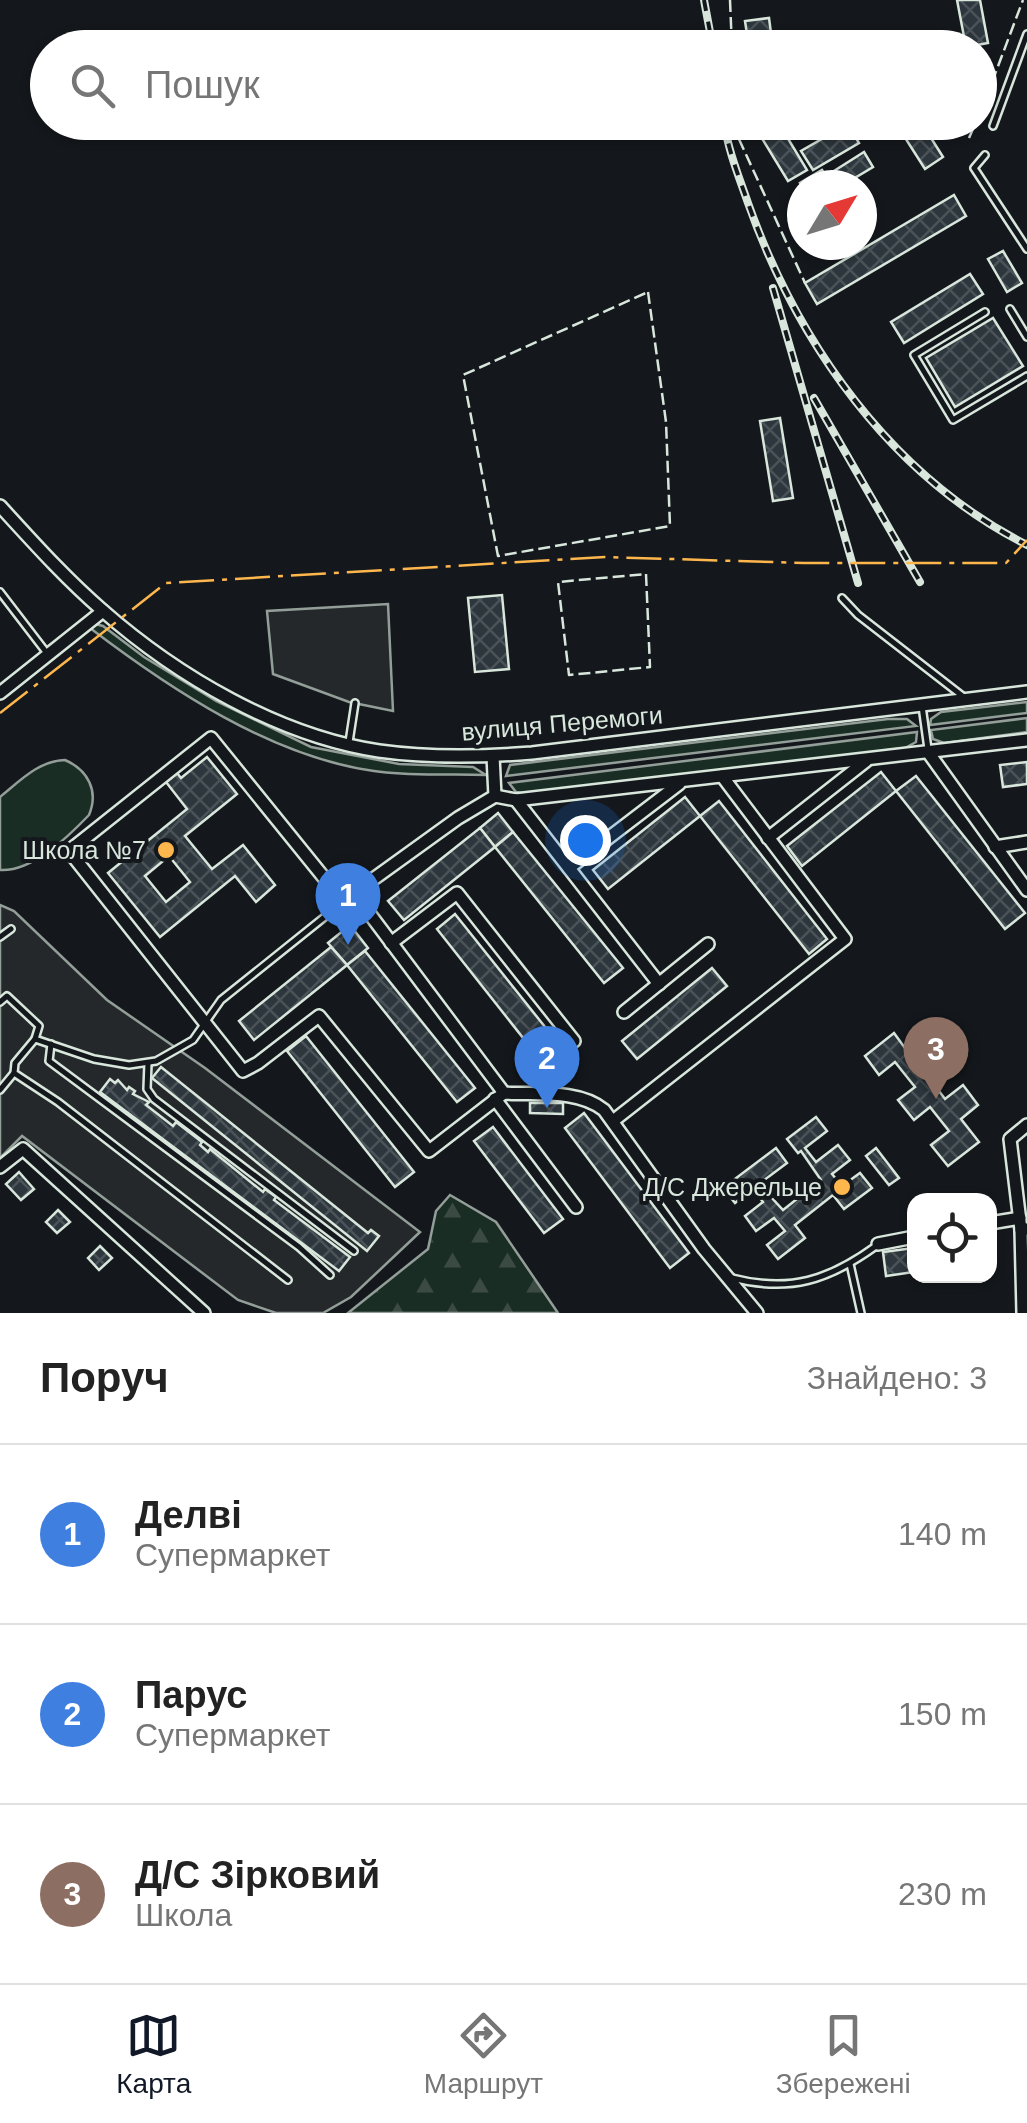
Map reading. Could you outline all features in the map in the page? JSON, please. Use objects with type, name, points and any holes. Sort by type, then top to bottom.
[{"type":"street","name":"вулиця Перемоги","points":[[0,506],[103,611],[146,645],[239,702],[297,728],[349,745],[404,754],[493,756],[1027,692]]},
{"type":"street","points":[[0,692],[103,611]]},
{"type":"street","points":[[338,896],[211,738],[69,852],[243,1071],[319,1016],[428,1151],[500,1096],[586,1099],[613,1121],[725,1276],[757,1313]]},
{"type":"street","points":[[576,1207],[354,893],[495,796],[516,800],[1027,740]]},
{"type":"street","points":[[928,752],[1027,890]]},
{"type":"street","points":[[493,756],[495,796]]},
{"type":"street","points":[[768,838],[870,759]]},
{"type":"street","points":[[613,1121],[845,938],[722,776]]},
{"type":"street","points":[[570,868],[682,781]]},
{"type":"street","points":[[516,800],[659,984]]},
{"type":"street","points":[[995,846],[1027,842]]},
{"type":"street","points":[[391,943],[457,893],[574,1040]]},
{"type":"street","points":[[624,1012],[708,944]]},
{"type":"street","points":[[1010,1139],[1027,1124]]},
{"type":"street","points":[[1010,1139],[1027,1137]]},
{"type":"street","points":[[1010,1139],[1023,1225],[1023,1313]]},
{"type":"street","points":[[0,1167],[23,1149],[204,1313]]},
{"type":"street","points":[[997,1223],[1023,1225]]},
{"type":"street","points":[[878,1244],[907,1238]]},
{"type":"lane","points":[[997,115],[1027,34]]},
{"type":"lane","points":[[985,155],[974,168],[1027,250]]},
{"type":"lane","points":[[1010,308],[1027,337]]},
{"type":"lane","points":[[985,312],[914,355],[953,420],[1027,376]]},
{"type":"lane","points":[[0,592],[48,654]]},
{"type":"lane","points":[[842,598],[858,615],[967,700]]},
{"type":"lane","points":[[349,745],[355,703]]},
{"type":"lane","points":[[922,705],[928,752]]},
{"type":"lane","points":[[35,1038],[94,1058],[130,1065],[148,1063],[192,1040],[221,1000],[354,893]]},
{"type":"lane","points":[[0,937],[11,929]]},
{"type":"lane","points":[[0,1002],[7,996],[39,1026],[0,1090]]},
{"type":"lane","points":[[51,1044],[50,1061],[330,1274]]},
{"type":"lane","points":[[148,1063],[146,1088],[154,1099],[354,1251]]},
{"type":"lane","points":[[14,1072],[288,1280]]},
{"type":"lane","points":[[725,1276],[752,1284],[782,1286],[835,1273],[878,1244]]},
{"type":"lane","points":[[850,1264],[862,1313]]},
{"type":"green space","points":[[95,624],[216,701],[311,747],[399,764],[473,767],[486,775],[388,773],[298,751],[260,736],[188,696],[90,628]]},
{"type":"green space","points":[[1027,702],[1027,713],[930,725],[931,719],[941,712]]},
{"type":"green space","points":[[1027,718],[1027,732],[944,743],[933,739],[931,730]]},
{"type":"green space","points":[[907,719],[916,726],[506,776],[510,765]]},
{"type":"green space","points":[[917,732],[916,742],[905,748],[528,794],[516,792],[509,783]]},
{"type":"green space","points":[[65,760],[80,769],[89,782],[93,798],[89,815],[37,859],[0,870],[0,797],[38,768]]},
{"type":"green space","points":[[450,1195],[496,1222],[558,1313],[348,1313],[428,1249],[436,1211]]},
{"type":"shaded area","points":[[388,604],[393,711],[349,702],[273,674],[267,611]]},
{"type":"shaded area","points":[[0,905],[14,911],[107,1000],[205,1068],[420,1232],[351,1297],[323,1313],[276,1313],[238,1300],[22,1136],[0,1158]]},
{"type":"building","points":[[957,0],[980,0],[986,30],[963,30]]},
{"type":"building","points":[[769,18],[771,30],[746,30],[745,21]]},
{"type":"building","points":[[763,140],[789,140],[807,170],[787,170],[787,179]]},
{"type":"building","points":[[820,140],[857,140],[859,143],[813,170],[801,151]]},
{"type":"building","points":[[906,140],[932,140],[943,157],[925,169]]},
{"type":"building","points":[[864,152],[873,167],[868,170],[836,170]]},
{"type":"building","points":[[954,195],[966,216],[817,304],[805,283],[844,260],[877,260],[877,240]]},
{"type":"building","points":[[1003,251],[1022,283],[1007,292],[988,259]]},
{"type":"building","points":[[970,274],[983,294],[904,343],[891,322]]},
{"type":"building","points":[[993,318],[1023,366],[955,407],[926,358]]},
{"type":"building","points":[[780,418],[793,498],[773,501],[760,421]]},
{"type":"building","points":[[502,595],[509,669],[475,672],[468,598]]},
{"type":"building","name":"Школа №7","points":[[207,757],[237,794],[185,836],[212,869],[243,845],[275,885],[256,902],[235,876],[160,937],[108,873],[187,809],[166,782],[177,773],[181,778]],"holes":[[[169,856],[190,882],[166,902],[145,876]]]},
{"type":"building","points":[[1027,762],[1027,784],[1003,787],[1000,765]]},
{"type":"building","points":[[881,772],[896,791],[802,866],[787,846]]},
{"type":"building","points":[[916,776],[1025,913],[1005,929],[896,791]]},
{"type":"building","points":[[685,797],[700,816],[608,889],[593,870]]},
{"type":"building","points":[[719,801],[827,939],[809,954],[700,816]]},
{"type":"building","points":[[498,813],[513,832],[495,847],[480,828]]},
{"type":"building","points":[[480,828],[495,847],[404,920],[388,901]]},
{"type":"building","points":[[513,832],[623,968],[604,983],[495,847]]},
{"type":"building","points":[[455,914],[565,1052],[546,1067],[437,929]]},
{"type":"building","points":[[350,925],[368,948],[347,965],[328,943]]},
{"type":"building","points":[[331,947],[347,965],[254,1040],[239,1021]]},
{"type":"building","points":[[365,951],[475,1088],[457,1102],[347,965]]},
{"type":"building","points":[[712,968],[727,986],[637,1059],[622,1041]]},
{"type":"building","points":[[894,1033],[910,1055],[929,1041],[945,1061],[927,1075],[945,1099],[963,1085],[978,1105],[961,1119],[979,1142],[948,1166],[931,1145],[949,1131],[930,1107],[914,1120],[898,1100],[915,1087],[895,1062],[879,1075],[865,1056]]},
{"type":"building","points":[[306,1036],[414,1172],[395,1187],[287,1051]]},
{"type":"building","points":[[161,1067],[368,1233],[371,1230],[379,1236],[367,1251],[152,1078]]},
{"type":"building","points":[[110,1079],[135,1091],[133,1094],[149,1102],[146,1105],[173,1126],[176,1122],[202,1142],[200,1145],[208,1152],[210,1149],[263,1192],[265,1189],[276,1197],[274,1200],[350,1257],[339,1271],[100,1092]]},
{"type":"building","points":[[530,1103],[563,1103],[563,1114],[530,1113]]},
{"type":"building","points":[[584,1113],[689,1253],[670,1268],[565,1128]]},
{"type":"building","name":"Д/С Джерельце","points":[[816,1117],[827,1131],[805,1148],[816,1162],[838,1145],[850,1160],[832,1174],[842,1186],[860,1173],[872,1188],[844,1209],[833,1195],[795,1225],[805,1238],[778,1259],[767,1245],[785,1231],[774,1218],[756,1231],[745,1216],[763,1202],[753,1189],[735,1203],[723,1188],[776,1148],[787,1163],[759,1184],[783,1210],[821,1180],[801,1151],[798,1153],[787,1139]]},
{"type":"building","points":[[493,1127],[563,1219],[544,1233],[474,1141]]},
{"type":"building","points":[[876,1148],[899,1178],[889,1185],[866,1156]]},
{"type":"building","points":[[19,1172],[34,1189],[21,1200],[6,1184]]},
{"type":"building","points":[[58,1210],[70,1222],[57,1233],[46,1222]]},
{"type":"building","points":[[100,1246],[112,1258],[99,1270],[88,1258]]},
{"type":"building","points":[[907,1249],[907,1273],[886,1276],[883,1252]]},
{"type":"railway","points":[[704,0],[710,30]]},
{"type":"railway","points":[[727,140],[769,255],[822,355],[855,401],[892,444],[933,482],[978,516],[1027,545]]},
{"type":"railway","points":[[773,288],[858,583]]},
{"type":"railway","points":[[814,398],[920,582]]},
{"type":"fence","points":[[730,0],[731,30]]},
{"type":"fence","points":[[997,69],[1023,0]]},
{"type":"fence","points":[[739,140],[805,283]]},
{"type":"fence","points":[[648,292],[666,422],[670,526],[498,556],[463,375],[648,292]]},
{"type":"fence","points":[[646,574],[650,667],[569,675],[558,582],[646,574]]},
{"type":"power","points":[[0,713],[166,583],[605,557],[804,563],[1006,563],[1027,540]]},
{"type":"place","name":"Школа №7","points":[[166,850]]},
{"type":"place","name":"Делві","points":[[348,945]]},
{"type":"place","name":"Д/С Зірковий","points":[[936,1099]]},
{"type":"place","name":"Парус","points":[[547,1108]]},
{"type":"place","name":"Д/С Джерельце","points":[[842,1187]]}]
